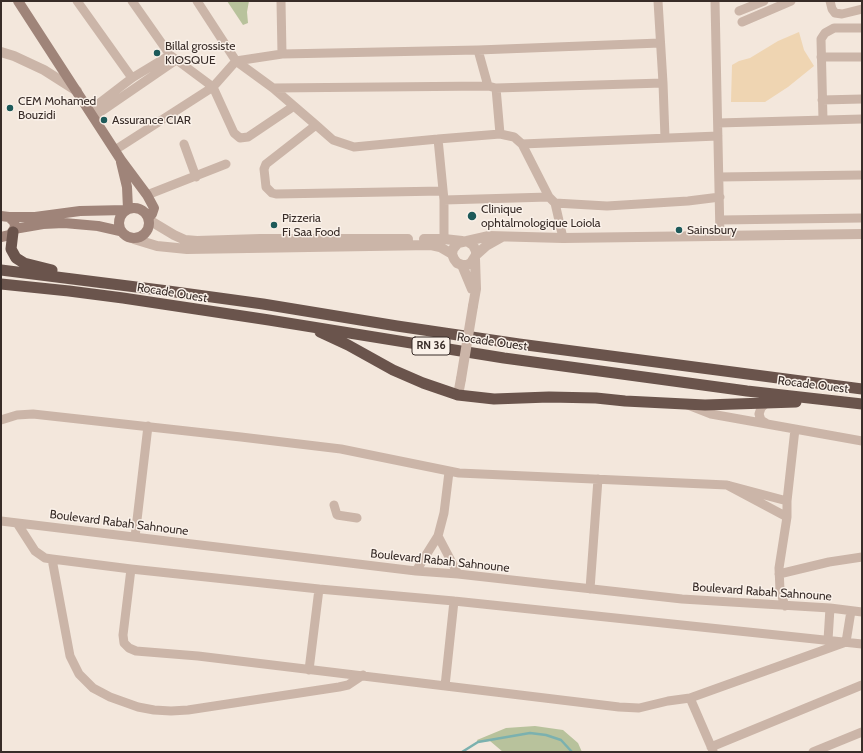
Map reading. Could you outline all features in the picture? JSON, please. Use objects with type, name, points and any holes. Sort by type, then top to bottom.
[{"type":"highway","points":[[13,231],[11,249],[16,258],[24,263],[53,271],[62,277]]},
{"type":"highway","name":"Rocade Ouest","points":[[1,270],[263,304],[519,344],[862,389]]},
{"type":"highway","name":"Rocade Ouest","points":[[1,284],[77,292],[307,326],[504,358],[747,391],[862,404]]},
{"type":"highway","points":[[307,326],[423,383],[458,395],[494,400],[549,397],[596,398],[705,406],[832,401]]},
{"type":"main road","points":[[18,1],[121,160],[147,195],[154,208],[148,219]]},
{"type":"main road","points":[[121,160],[127,187],[127,210]]},
{"type":"main road","points":[[1,237],[7,236],[13,231],[43,224],[64,223],[98,226],[120,231],[124,235],[134,239],[146,233],[148,229],[148,219],[142,210],[133,208],[127,210],[122,213],[119,222],[120,231]]},
{"type":"main road","points":[[5,216],[35,217],[80,211],[127,210]]},
{"type":"main road","points":[[5,216],[14,222],[13,231]]},
{"type":"street","points":[[77,1],[132,78]]},
{"type":"street","points":[[132,1],[173,58],[212,87],[234,133],[240,138],[248,138],[294,106]]},
{"type":"street","points":[[197,1],[236,61],[273,88],[332,140],[354,148],[438,138],[500,134],[514,137],[522,144],[552,200],[564,238]]},
{"type":"street","points":[[281,1],[282,54]]},
{"type":"street","points":[[658,1],[663,83],[664,138]]},
{"type":"street","points":[[715,1],[720,236]]},
{"type":"street","points":[[739,11],[764,1]]},
{"type":"street","points":[[742,22],[792,1]]},
{"type":"street","points":[[830,1],[832,9],[835,13],[842,14],[862,9]]},
{"type":"street","points":[[823,120],[820,42],[827,31],[837,28],[862,28]]},
{"type":"street","points":[[115,150],[212,87],[236,61],[282,54],[478,50],[660,43]]},
{"type":"street","points":[[478,50],[492,87],[500,134]]},
{"type":"street","points":[[1,52],[14,56],[44,70],[77,91]]},
{"type":"street","points":[[821,57],[862,57]]},
{"type":"street","points":[[91,114],[132,78],[173,58]]},
{"type":"street","points":[[91,114],[173,58]]},
{"type":"street","points":[[44,70],[51,70],[61,66]]},
{"type":"street","points":[[273,88],[492,87],[663,83]]},
{"type":"street","points":[[822,100],[862,99]]},
{"type":"street","points":[[718,123],[862,119]]},
{"type":"street","points":[[316,125],[266,164],[264,169],[266,187],[272,193],[443,196],[552,200],[607,206],[720,198]]},
{"type":"street","points":[[522,144],[718,136]]},
{"type":"street","points":[[438,138],[443,196],[444,239]]},
{"type":"street","points":[[184,144],[196,176]]},
{"type":"street","points":[[147,195],[226,164]]},
{"type":"street","points":[[719,177],[862,175]]},
{"type":"street","points":[[720,220],[862,218]]},
{"type":"street","points":[[148,219],[185,240],[197,241],[260,239],[444,239],[464,241],[473,245],[475,248],[476,257],[476,289],[458,395]]},
{"type":"street","points":[[452,254],[455,246],[464,241],[481,237],[564,238],[862,234]]},
{"type":"street","points":[[134,239],[157,246],[187,249],[432,245],[445,248],[452,254],[457,263],[462,265],[471,263],[492,242],[504,237]]},
{"type":"street","points":[[462,265],[470,281],[473,301]]},
{"type":"street","points":[[687,404],[711,414],[862,441]]},
{"type":"street","points":[[765,404],[760,408],[759,414],[761,420],[766,423]]},
{"type":"street","points":[[1,420],[17,415],[33,414],[148,426],[341,449],[449,472],[470,474],[727,485],[787,501]]},
{"type":"street","points":[[135,537],[148,426]]},
{"type":"street","points":[[785,606],[780,590],[780,556],[787,517],[787,501],[796,429]]},
{"type":"street","points":[[416,571],[438,536],[444,513],[449,472]]},
{"type":"street","points":[[590,590],[598,480]]},
{"type":"street","points":[[727,485],[787,517]]},
{"type":"street","points":[[334,505],[338,515],[357,518]]},
{"type":"street","name":"Boulevard Rabah Sahnoune","points":[[1,521],[416,571],[458,574],[590,590],[682,599],[830,608],[862,612]]},
{"type":"street","points":[[17,523],[35,550],[40,555],[52,559],[319,589],[454,601],[862,644]]},
{"type":"street","points":[[438,536],[458,574]]},
{"type":"street","points":[[779,574],[829,562],[862,557]]},
{"type":"street","points":[[52,559],[70,656],[79,674],[93,688],[110,697],[138,707],[154,710],[188,710],[339,687],[348,685],[363,676]]},
{"type":"street","points":[[131,569],[123,636],[124,643],[129,648],[136,650],[198,656],[611,706],[639,708],[668,701],[690,698],[846,642]]},
{"type":"street","points":[[309,670],[319,589]]},
{"type":"street","points":[[445,686],[454,601]]},
{"type":"street","points":[[828,640],[830,608]]},
{"type":"street","points":[[846,642],[851,611]]},
{"type":"street","points":[[690,698],[712,749],[862,685]]},
{"type":"street","points":[[813,752],[862,732]]},
{"type":"green space","points":[[227,1],[249,1],[247,12],[248,23],[243,25]]},
{"type":"green space","points":[[535,726],[563,730],[578,743],[582,752],[503,752],[490,741],[478,742],[477,740],[506,728]]},
{"type":"sand","points":[[799,32],[804,50],[814,66],[788,87],[765,102],[731,102],[732,65],[750,58],[778,41]]},
{"type":"waterway","points":[[462,752],[478,742],[530,733],[546,735],[561,740],[572,752]]},
{"type":"place","name":"Billal grossiste KIOSQUE","points":[[157,53]]},
{"type":"place","name":"CEM Mohamed Bouzidi","points":[[10,108]]},
{"type":"place","name":"Assurance CIAR","points":[[104,120]]},
{"type":"place","name":"Clinique ophtalmologique Loiola","points":[[472,216]]},
{"type":"place","name":"Pizzeria Fi Saa Food","points":[[274,225]]},
{"type":"place","name":"Sainsbury","points":[[679,230]]}]
